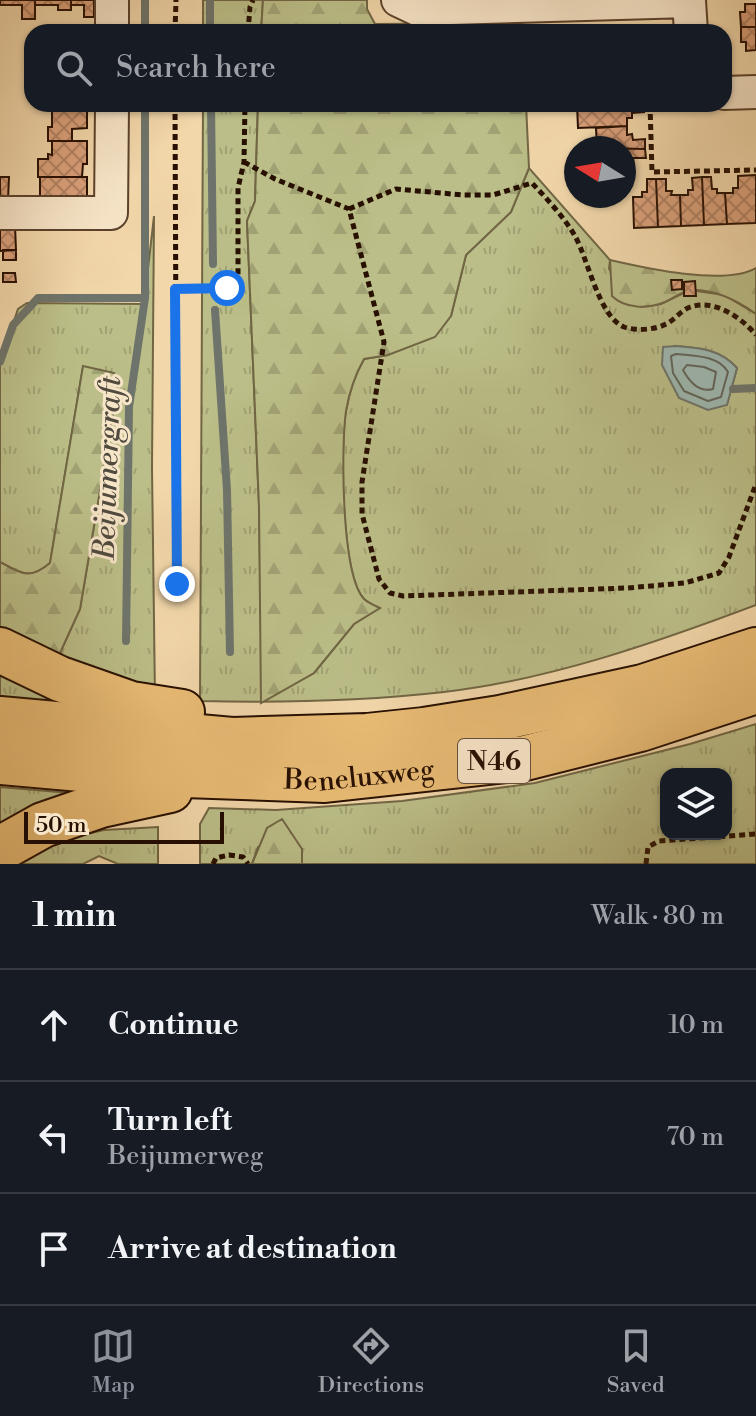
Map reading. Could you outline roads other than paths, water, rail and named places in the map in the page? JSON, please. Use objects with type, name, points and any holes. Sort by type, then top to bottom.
[{"type":"highway","name":"N46","points":[[0,650],[60,679],[131,704],[338,737]]},
{"type":"highway","name":"Beneluxweg","points":[[0,719],[232,740],[338,737],[424,730],[500,718],[643,687],[756,650]]},
{"type":"highway","name":"Beneluxweg","points":[[0,762],[224,778],[325,780],[525,758],[640,729],[756,691]]},
{"type":"highway","name":"N46","points":[[0,849],[43,825],[101,805],[224,778]]},
{"type":"street","points":[[112,0],[112,24]]},
{"type":"street","points":[[398,0],[417,9],[689,1],[690,24]]},
{"type":"street","points":[[732,93],[756,92]]},
{"type":"street","points":[[0,213],[111,213],[112,112]]},
{"type":"water","points":[[676,346],[717,353],[737,368],[727,405],[708,410],[679,398],[662,365],[663,347]]},
{"type":"waterway","points":[[145,0],[145,24]]},
{"type":"waterway","points":[[210,0],[210,24]]},
{"type":"waterway","name":"Beijumergraft","points":[[126,641],[129,407],[145,298],[145,112]]},
{"type":"waterway","points":[[211,112],[213,264]]},
{"type":"waterway","points":[[0,362],[13,325],[38,298],[145,298]]},
{"type":"waterway","points":[[215,310],[227,490],[230,652]]},
{"type":"waterway","points":[[733,389],[756,388]]}]
